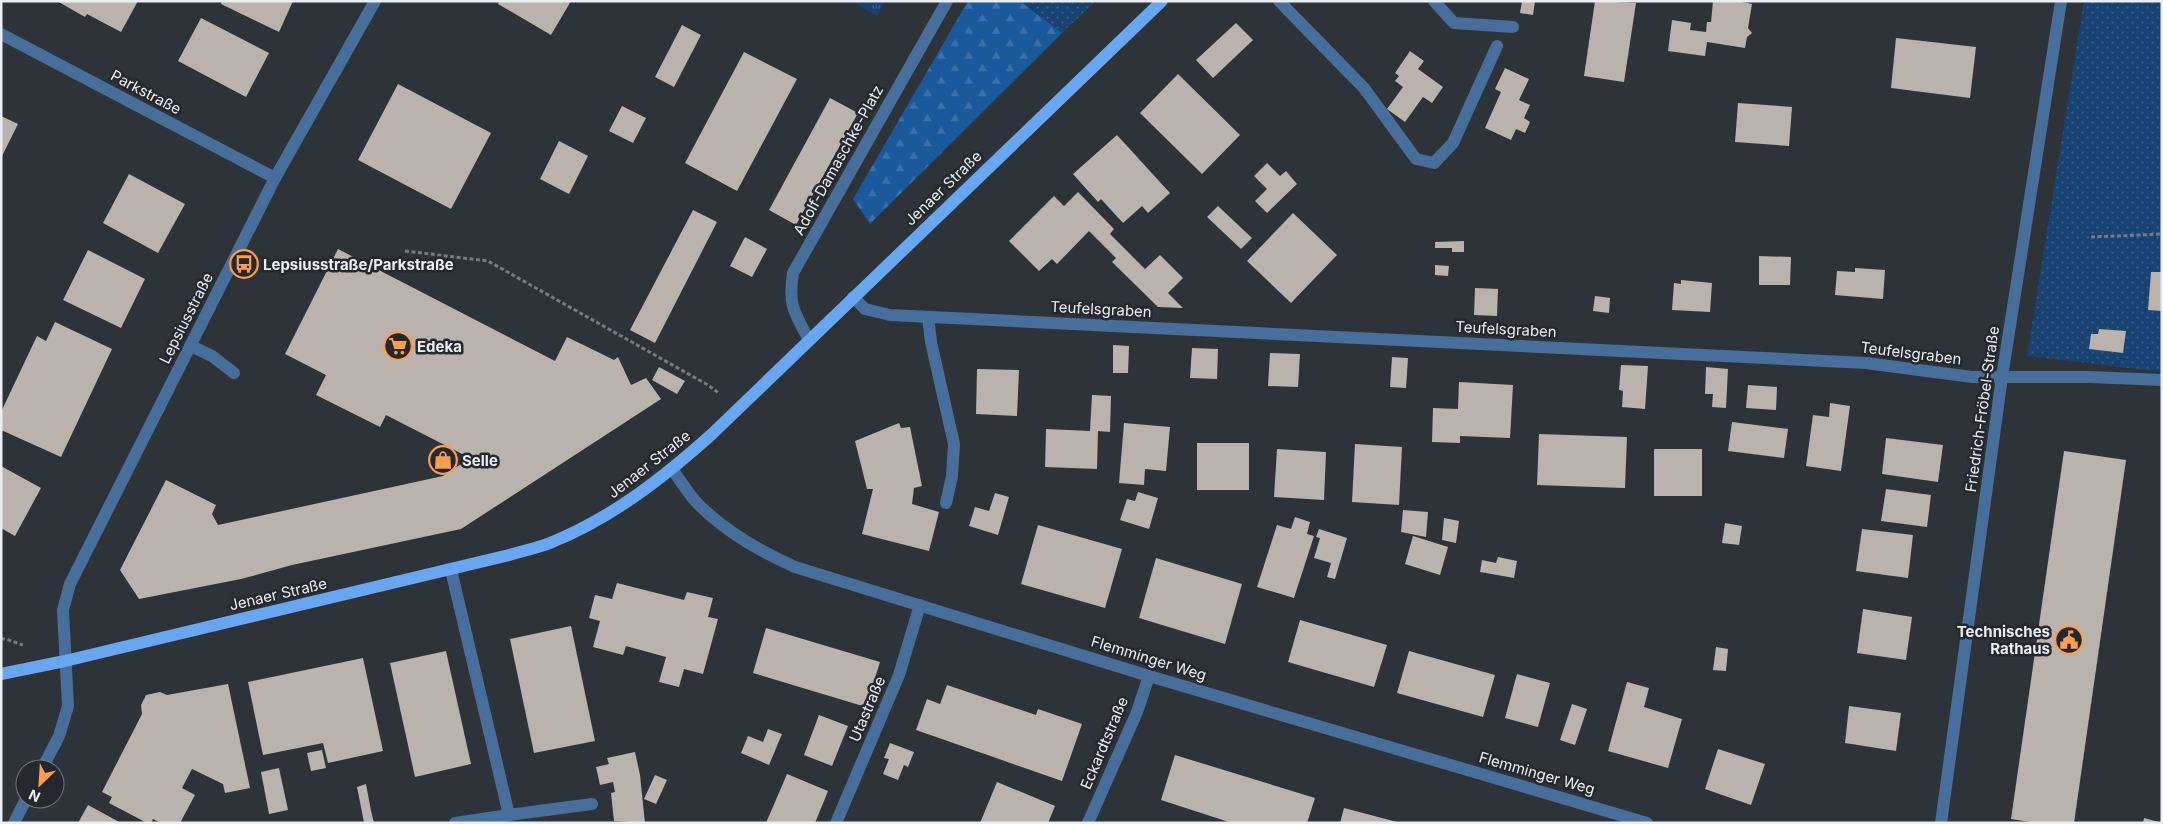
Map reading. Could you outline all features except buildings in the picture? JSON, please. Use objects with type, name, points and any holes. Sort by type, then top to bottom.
[{"type":"main road","name":"Jenaer Straße","points":[[1,674],[65,661],[451,570],[549,544],[617,509],[672,469],[712,434],[1162,1]]},
{"type":"street","name":"Lepsiusstraße","points":[[47,759],[59,736],[68,706],[63,610],[70,584],[275,178],[375,1]]},
{"type":"street","name":"Adolf-Damaschke-Platz","points":[[809,340],[794,312],[790,294],[793,273],[947,1]]},
{"type":"street","points":[[1280,1],[1364,88],[1416,159],[1434,163],[1453,143],[1497,46]]},
{"type":"street","points":[[1434,1],[1454,23],[1513,27]]},
{"type":"street","name":"Friedrich-Fröbel-Straße","points":[[1942,823],[2002,377],[2061,1]]},
{"type":"street","name":"Parkstraße","points":[[1,34],[275,178]]},
{"type":"street","name":"Teufelsgraben","points":[[853,297],[864,309],[890,315],[1866,363],[1972,377],[2162,380]]},
{"type":"street","points":[[928,316],[931,342],[954,444],[952,476],[946,503]]},
{"type":"street","points":[[191,346],[212,356],[234,373]]},
{"type":"street","name":"Flemminger Weg","points":[[672,469],[697,503],[723,526],[762,552],[795,567],[1149,676],[1647,823]]},
{"type":"street","points":[[451,570],[509,815]]},
{"type":"street","name":"Utastraße","points":[[836,823],[899,675],[920,605]]},
{"type":"street","name":"Eckardtstraße","points":[[1088,823],[1137,712],[1149,676]]},
{"type":"street","points":[[455,823],[592,804]]},
{"type":"street","points":[[14,823],[21,809]]},
{"type":"path","points":[[2091,236],[2162,234]]},
{"type":"path","points":[[405,252],[488,261],[708,385],[739,407]]},
{"type":"green space","points":[[851,1],[885,1],[877,16]]},
{"type":"green space","points":[[968,1],[1020,1],[1062,33],[870,224],[853,199]]},
{"type":"green space","points":[[1020,1],[1096,1],[1062,33]]},
{"type":"green space","points":[[2084,1],[2162,1],[2162,372],[2027,356]]},
{"type":"place","name":"Lepsiusstraße/Parkstraße","points":[[244,264]]},
{"type":"place","name":"Edeka","points":[[398,346]]},
{"type":"place","name":"Selle","points":[[443,460]]},
{"type":"place","name":"Technisches Rathaus","points":[[2069,640]]}]
